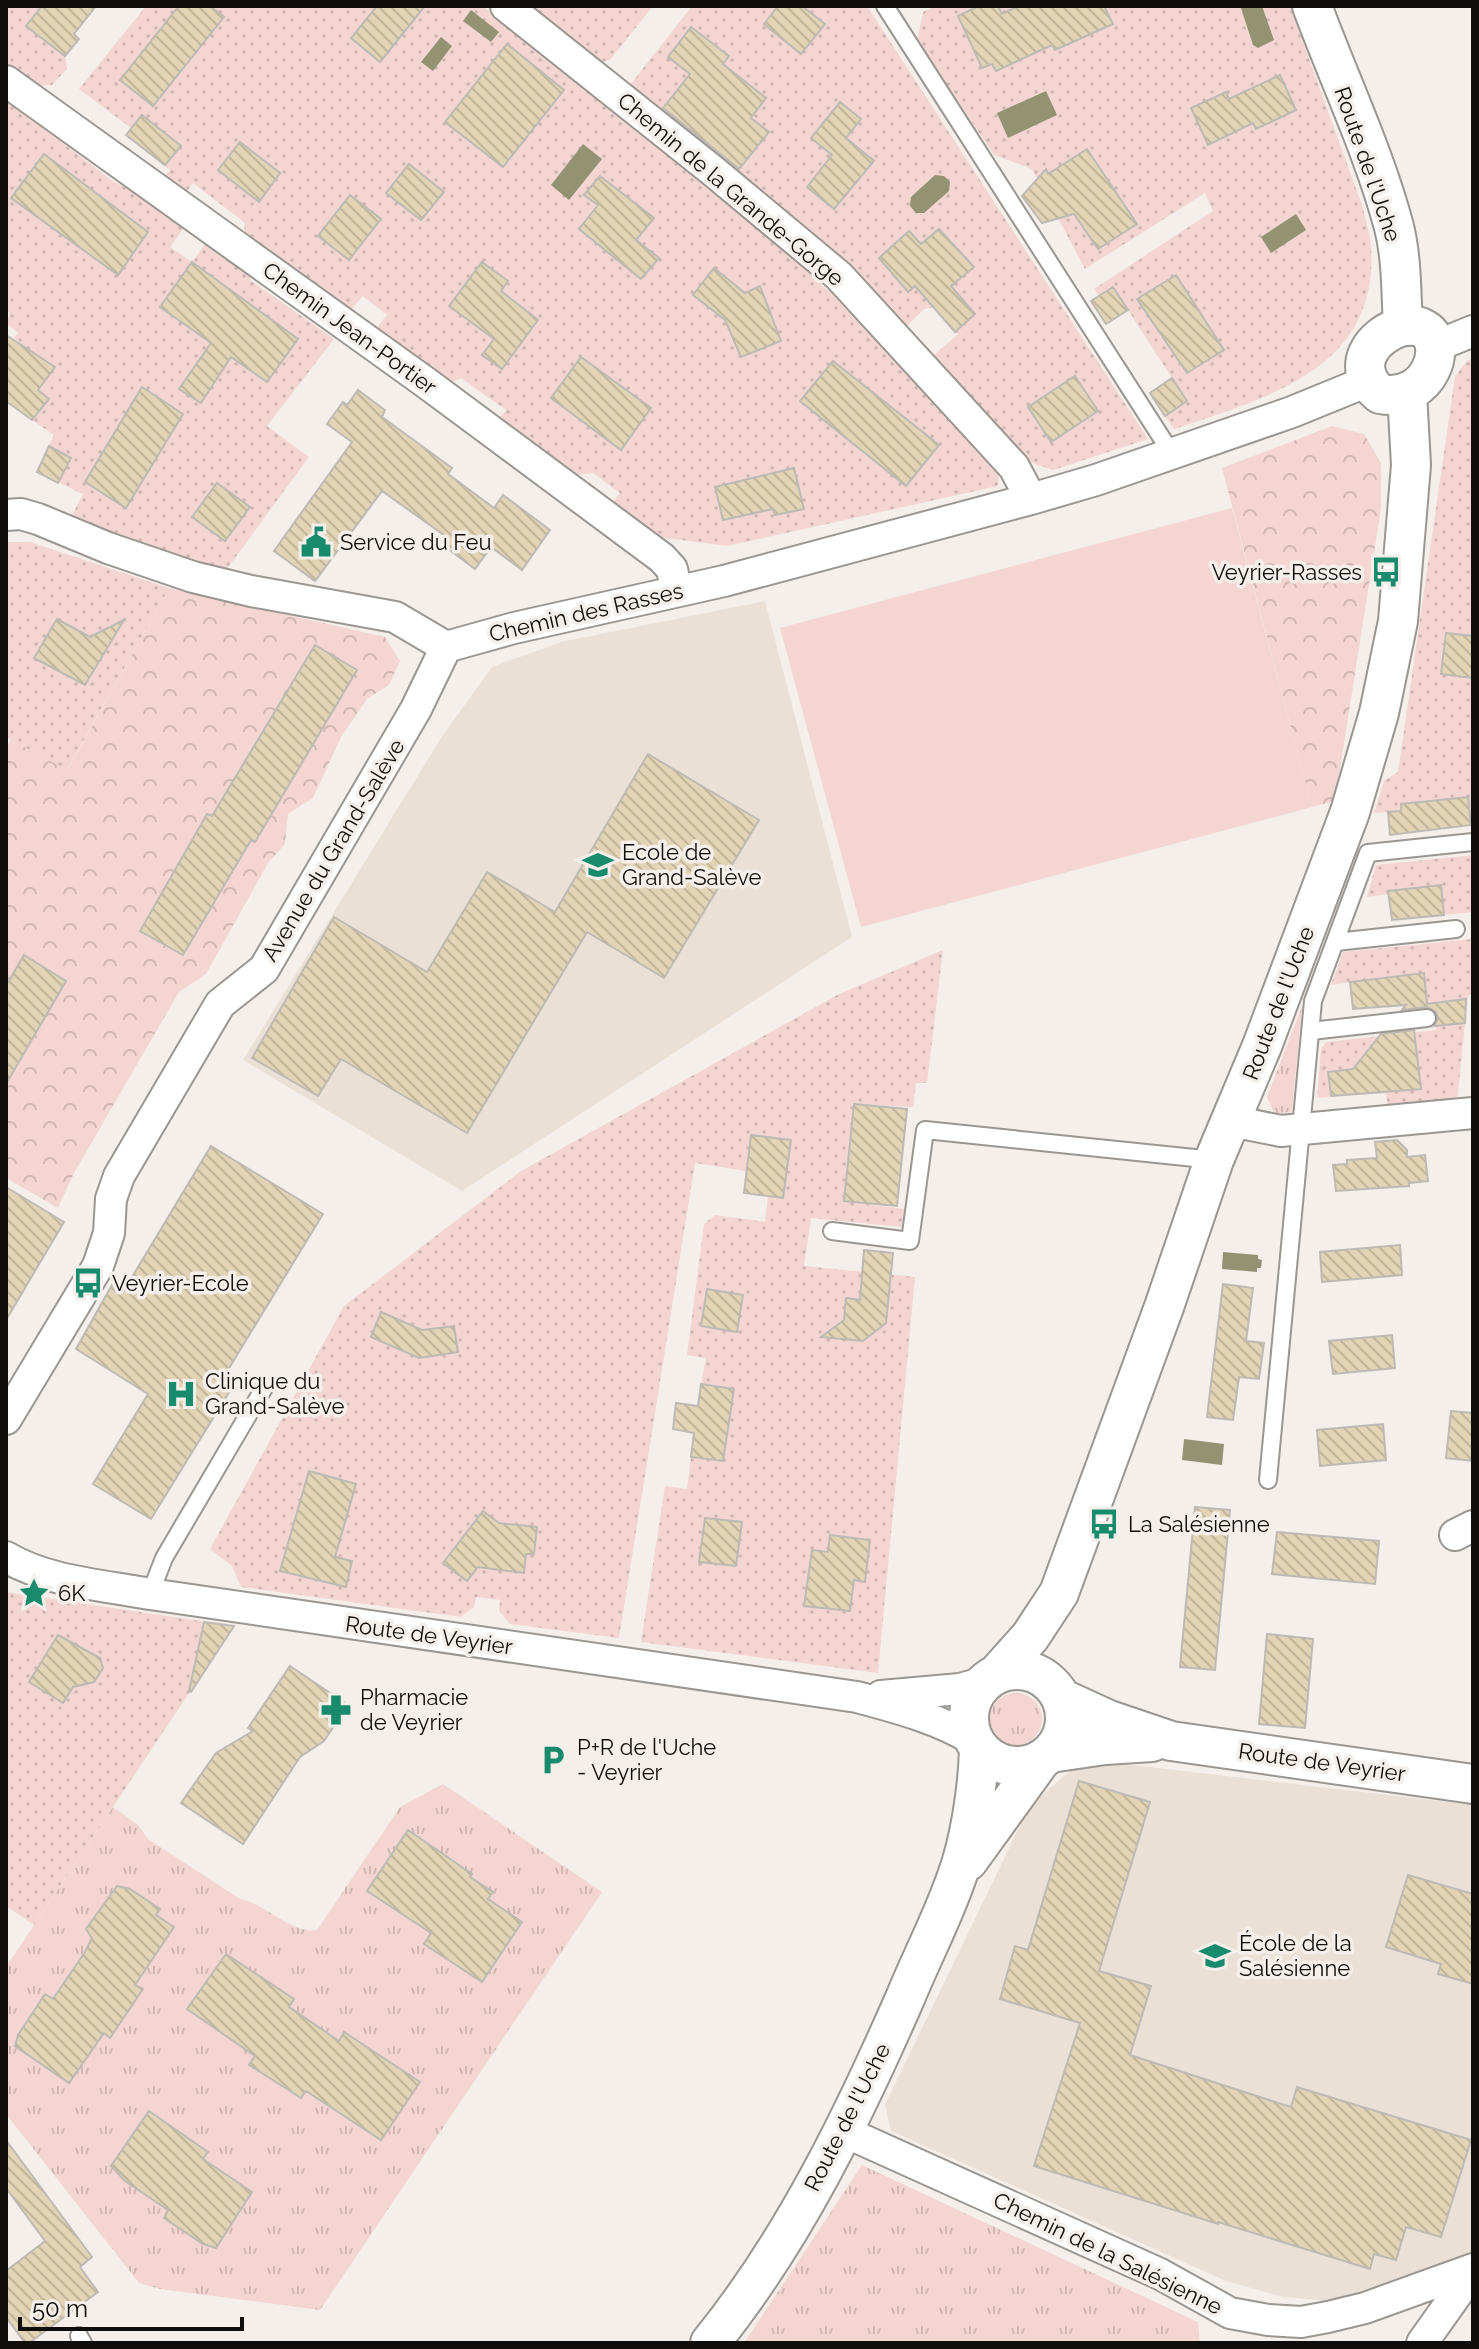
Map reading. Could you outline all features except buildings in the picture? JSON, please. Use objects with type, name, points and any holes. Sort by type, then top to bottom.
[{"type":"street","name":"Chemin de la Grande-Gorge","points":[[506,6],[679,143],[839,276],[1014,467],[1031,499]]},
{"type":"street","name":"Route de l'Uche","points":[[1312,6],[1380,185],[1394,229],[1418,337]]},
{"type":"street","name":"Chemin Jean-Portier","points":[[6,81],[425,382],[662,558],[672,569],[676,590]]},
{"type":"street","points":[[1418,337],[1432,367],[1427,379],[1407,393],[1395,396],[1380,394],[1368,381],[1366,362],[1374,341],[1392,329],[1418,337],[1473,331]]},
{"type":"street","name":"Chemin des Rasses","points":[[446,647],[514,628],[724,581],[1031,499],[1292,412],[1368,381]]},
{"type":"street","name":"Route de l'Uche","points":[[991,1678],[1030,1637],[1059,1593],[1159,1321],[1214,1160],[1262,1046],[1350,812],[1379,713],[1398,621],[1411,465],[1407,393]]},
{"type":"street","points":[[6,515],[21,514],[38,519],[108,548],[193,577],[251,591],[395,617],[446,647]]},
{"type":"street","name":"Avenue du Grand-Salève","points":[[6,1419],[98,1266],[109,1233],[111,1199],[119,1176],[220,1004],[264,969],[416,709],[446,647]]},
{"type":"street","points":[[1231,1121],[1281,1131],[1473,1113]]},
{"type":"street","name":"Route de Veyrier","points":[[6,1557],[45,1574],[150,1594],[857,1697],[929,1717],[976,1744]]},
{"type":"street","name":"Route de l'Uche","points":[[1058,1693],[1059,1593]]},
{"type":"street","points":[[1021,1670],[1045,1679],[1058,1693],[1065,1710],[1063,1733],[1046,1757],[1030,1765],[1007,1766],[987,1757],[976,1744],[970,1729],[971,1703],[991,1678],[1021,1670]]},
{"type":"street","name":"Route de Veyrier","points":[[857,1697],[933,1692],[991,1678]]},
{"type":"street","name":"Route de Veyrier","points":[[1058,1693],[1109,1720],[1171,1741],[1473,1784]]},
{"type":"street","name":"Route de Veyrier","points":[[1046,1757],[1105,1745],[1171,1741]]},
{"type":"street","name":"Route de l'Uche","points":[[710,2343],[781,2241],[825,2168],[881,2051],[957,1877],[978,1779],[976,1744]]},
{"type":"street","name":"Route de l'Uche","points":[[957,1877],[1046,1757]]},
{"type":"street","name":"Chemin de la Salésienne","points":[[843,2131],[1160,2274],[1230,2313],[1301,2322],[1365,2308],[1473,2270]]},
{"type":"street","points":[[1422,2343],[1473,2270]]},
{"type":"lane","points":[[885,6],[1172,454]]},
{"type":"lane","points":[[1268,1480],[1313,1001],[1368,853],[1473,842]]},
{"type":"lane","points":[[1336,942],[1456,929]]},
{"type":"lane","points":[[1311,1031],[1427,1018]]},
{"type":"lane","points":[[832,1231],[910,1241],[925,1130],[1214,1160]]},
{"type":"lane","points":[[150,1594],[164,1558],[264,1388]]},
{"type":"shaded area","points":[[1262,6],[1274,40],[1258,48],[1253,45],[1241,8]]},
{"type":"shaded area","points":[[471,10],[499,32],[491,42],[463,21]]},
{"type":"shaded area","points":[[441,37],[452,46],[433,71],[421,62]]},
{"type":"shaded area","points":[[1046,91],[1057,115],[1008,138],[997,113]]},
{"type":"shaded area","points":[[583,144],[602,159],[569,200],[551,185]]},
{"type":"shaded area","points":[[935,175],[944,176],[950,182],[949,191],[924,213],[916,213],[910,206],[911,197]]},
{"type":"shaded area","points":[[1296,214],[1306,230],[1271,253],[1261,237]]},
{"type":"shaded area","name":"Ecole de Grand-Salève","points":[[765,601],[852,937],[462,1191],[243,1060],[441,738],[492,667],[561,642]]},
{"type":"shaded area","points":[[1223,1252],[1258,1255],[1258,1259],[1262,1260],[1261,1268],[1257,1268],[1257,1272],[1222,1269]]},
{"type":"shaded area","points":[[1184,1439],[1224,1444],[1222,1465],[1182,1460]]},
{"type":"shaded area","name":"École de la Salésienne","points":[[1107,1762],[1473,1805],[1471,2254],[1331,2301],[1284,2297],[1226,2281],[891,2131],[885,2105],[1029,1807],[1072,1769]]},
{"type":"green space","points":[[6,6],[96,6],[74,34],[79,39],[65,56],[67,69],[52,85],[37,86],[6,64]]},
{"type":"green space","points":[[146,6],[483,6],[818,272],[821,285],[848,303],[999,471],[998,486],[727,546],[658,537],[613,503],[620,493],[593,473],[577,475],[500,418],[506,410],[461,378],[448,384],[375,330],[387,315],[363,296],[349,312],[244,236],[245,223],[193,183],[186,193],[164,177],[170,170],[127,135],[131,128],[79,89]]},
{"type":"green space","points":[[530,6],[653,6],[610,60],[602,62]]},
{"type":"green space","points":[[692,6],[867,6],[1148,439],[1053,470],[1026,461],[932,357],[958,334],[935,307],[924,309],[905,328],[838,254],[635,92],[630,85]]},
{"type":"green space","points":[[935,6],[1290,6],[1363,208],[1371,245],[1369,287],[1357,322],[1338,349],[1312,372],[1280,389],[1174,429],[1165,416],[1187,401],[1128,310],[1106,324],[1091,302],[1099,296],[1094,289],[1213,211],[1205,193],[1085,269],[1032,169],[994,155],[917,41],[923,12]]},
{"type":"green space","points":[[6,100],[114,182],[135,192],[183,229],[170,247],[192,262],[206,243],[252,276],[250,280],[334,339],[267,426],[309,457],[226,570],[124,538],[72,515],[83,494],[37,472],[54,435],[32,420],[49,399],[37,391],[24,354],[27,348],[14,338],[18,333],[6,323],[10,313],[6,310]]},
{"type":"green space","points":[[1473,358],[1473,825],[1425,831],[1424,817],[1401,811],[1374,813],[1384,781],[1398,772],[1455,376]]},
{"type":"green space","points":[[1332,426],[1364,434],[1381,463],[1381,508],[1335,801],[1312,807],[1222,468]]},
{"type":"green space","points":[[1232,508],[1312,807],[861,927],[780,628]]},
{"type":"green space","points":[[6,542],[30,542],[169,588],[67,770],[6,737]]},
{"type":"green space","points":[[169,588],[385,637],[400,661],[389,685],[367,699],[341,737],[313,798],[288,814],[285,844],[268,863],[206,974],[179,992],[74,1173],[58,1208],[6,1178],[6,749],[11,739],[68,769]]},
{"type":"green space","points":[[1473,855],[1473,912],[1392,920],[1389,894],[1367,897],[1376,865]]},
{"type":"green space","points":[[1473,939],[1473,995],[1468,995],[1457,1102],[1388,1109],[1386,1093],[1317,1098],[1321,1049],[1326,1042],[1436,1030],[1435,1003],[1393,1006],[1392,992],[1387,992],[1385,977],[1331,985],[1343,952]]},
{"type":"green space","points":[[943,950],[927,1083],[916,1083],[913,1107],[854,1104],[844,1201],[904,1209],[902,1227],[811,1218],[804,1266],[915,1277],[878,1673],[641,1642],[665,1486],[687,1489],[691,1457],[723,1461],[734,1390],[701,1384],[706,1358],[687,1355],[704,1224],[715,1215],[765,1222],[768,1196],[744,1193],[746,1171],[695,1163],[619,1638],[510,1624],[499,1611],[500,1600],[476,1597],[474,1607],[461,1617],[241,1587],[232,1566],[210,1549],[344,1306],[521,1171],[839,994]]},
{"type":"green space","points":[[1302,1006],[1292,1112],[1274,1113],[1267,1097]]},
{"type":"green space","points":[[6,1592],[234,1626],[34,1925],[6,1906]]},
{"type":"green space","points":[[1016,1693],[1034,1701],[1042,1719],[1034,1737],[1016,1745],[998,1737],[990,1719],[998,1701]]},
{"type":"green space","points":[[443,1784],[602,1892],[320,2310],[160,2289],[139,2283],[6,2114],[6,1967],[113,1807],[138,1825],[148,1839],[240,1899],[298,1928],[317,1930],[400,1807]]},
{"type":"green space","points":[[862,2165],[1198,2322],[1200,2343],[744,2343]]},
{"type":"place","name":"Service du Feu","points":[[316,542]]},
{"type":"place","name":"Veyrier-Rasses","points":[[1386,572]]},
{"type":"place","name":"Ecole de Grand-Salève","points":[[598,865]]},
{"type":"place","name":"Veyrier-Ecole","points":[[88,1283]]},
{"type":"place","name":"Clinique du Grand-Salève","points":[[181,1394]]},
{"type":"place","name":"La Salésienne","points":[[1104,1524]]},
{"type":"place","name":"6K","points":[[34,1593]]},
{"type":"place","name":"Pharmacie de Veyrier","points":[[336,1710]]},
{"type":"place","name":"P+R de l'Uche - Veyrier","points":[[553,1760]]},
{"type":"place","name":"École de la Salésienne","points":[[1215,1956]]}]
